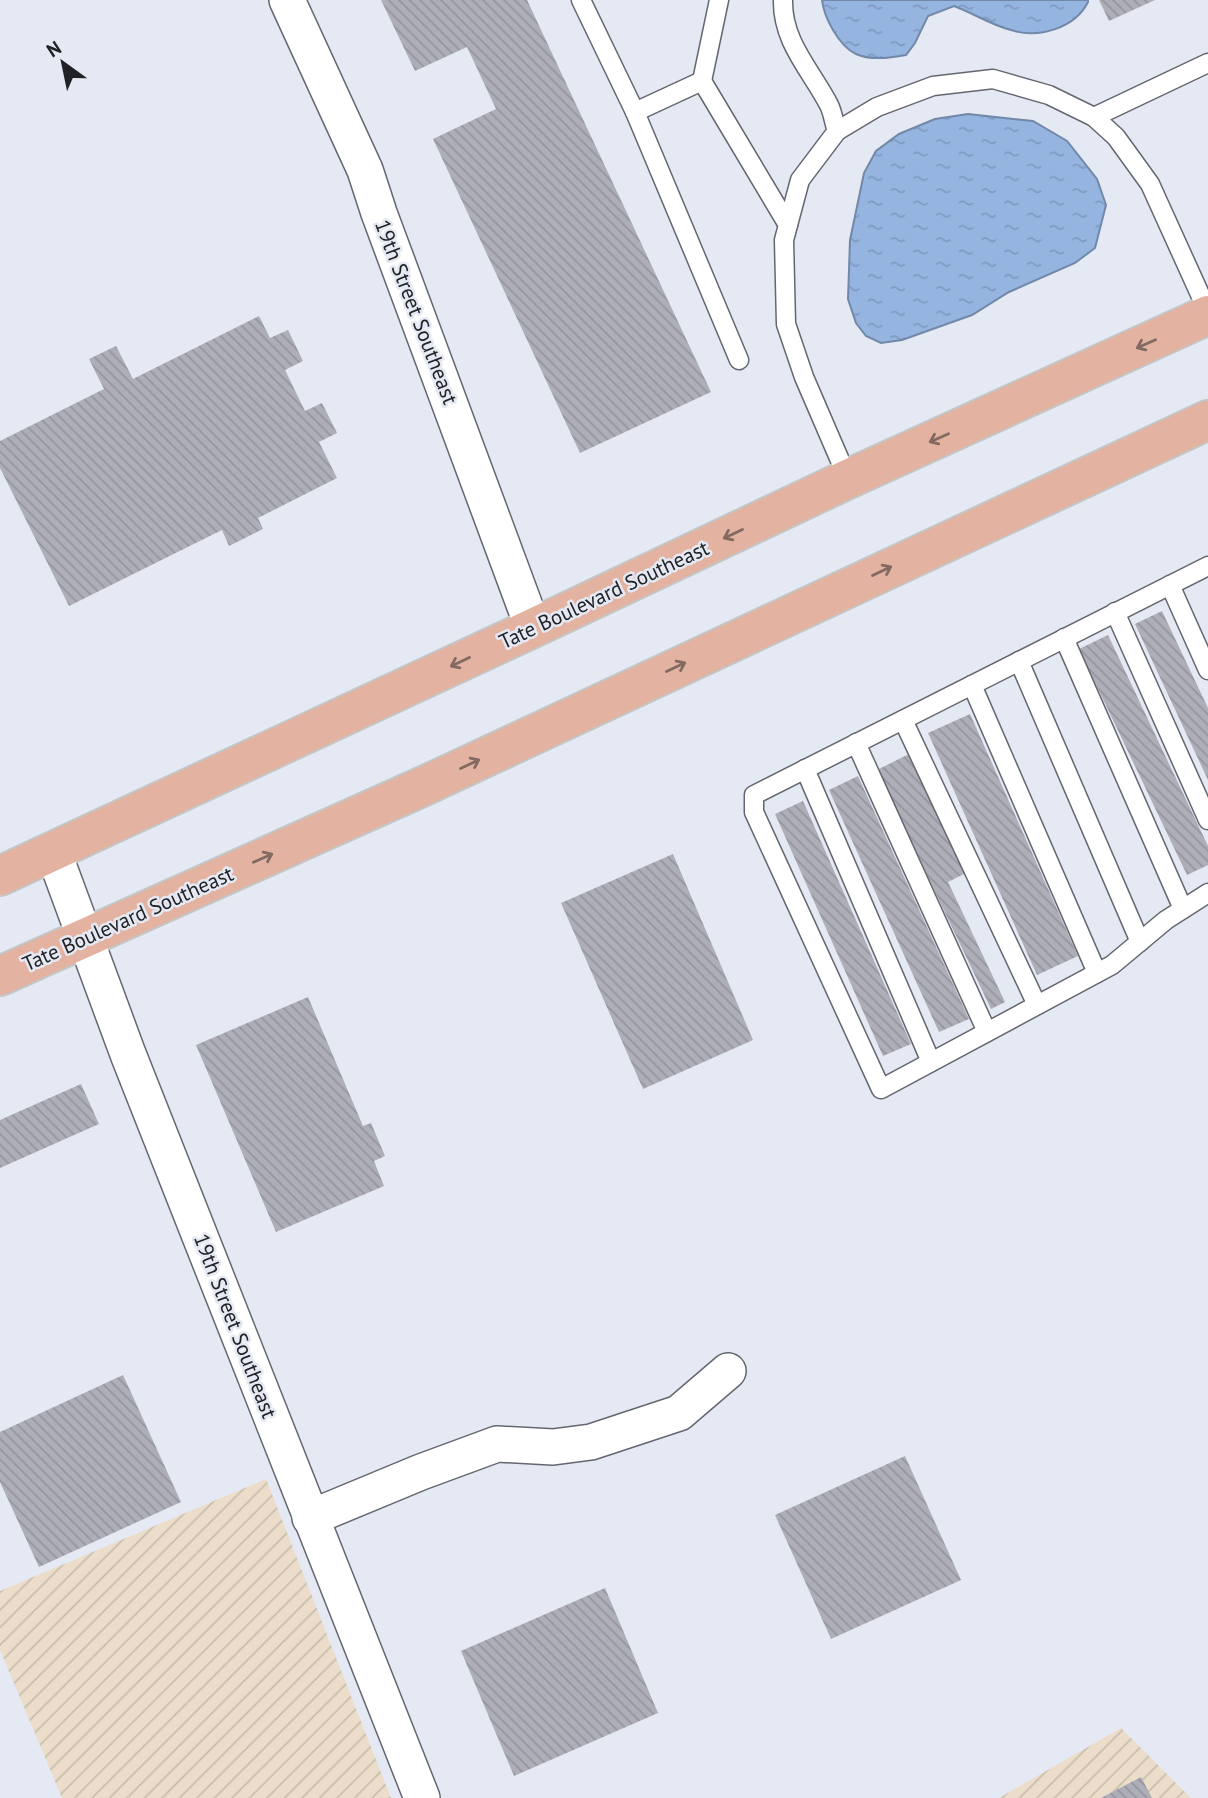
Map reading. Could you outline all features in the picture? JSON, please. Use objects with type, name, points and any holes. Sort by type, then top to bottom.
[{"type":"main road","name":"Tate Boulevard Southeast","points":[[0,876],[848,479],[1208,314]]},
{"type":"main road","name":"Tate Boulevard Southeast","points":[[0,976],[438,779],[1208,420]]},
{"type":"street","name":"19th Street Southeast","points":[[287,0],[365,170],[533,628]]},
{"type":"street","name":"19th Street Southeast","points":[[53,851],[87,937],[128,1055],[422,1798]]},
{"type":"street","points":[[310,1518],[497,1444],[553,1447],[591,1442],[679,1413],[727,1371]]},
{"type":"lane","points":[[582,0],[635,112],[740,360]]},
{"type":"lane","points":[[719,0],[702,81],[788,225]]},
{"type":"lane","points":[[783,0],[783,16],[802,63],[830,106],[837,131]]},
{"type":"lane","points":[[1094,117],[1208,63]]},
{"type":"lane","points":[[848,479],[804,377],[786,324],[784,240],[800,180],[837,131],[877,107],[933,86],[993,79],[1049,95],[1094,117],[1116,137],[1150,184],[1208,314]]},
{"type":"lane","points":[[635,112],[702,81]]},
{"type":"lane","points":[[1208,566],[754,795],[754,812],[881,1089],[1112,965],[1183,909],[1208,893]]},
{"type":"lane","points":[[1170,585],[1208,670]]},
{"type":"lane","points":[[1115,612],[1208,820]]},
{"type":"lane","points":[[1064,638],[1183,909]]},
{"type":"lane","points":[[1019,661],[1140,942]]},
{"type":"lane","points":[[972,685],[1097,973]]},
{"type":"lane","points":[[903,720],[1037,1005]]},
{"type":"lane","points":[[856,743],[987,1032]]},
{"type":"lane","points":[[805,769],[930,1062]]},
{"type":"shaded area","points":[[266,1479],[391,1798],[62,1798],[0,1650],[0,1591]]},
{"type":"shaded area","points":[[1121,1728],[1191,1798],[999,1798]]},
{"type":"water","points":[[822,0],[1088,2],[1074,19],[1065,25],[1033,33],[1004,28],[954,6],[928,16],[906,55],[868,58],[850,50],[838,38],[829,23]]},
{"type":"water","points":[[968,114],[1033,121],[1067,141],[1097,179],[1106,205],[1095,248],[1075,263],[1009,292],[972,315],[902,340],[881,343],[866,336],[856,323],[848,299],[850,240],[864,173],[876,151],[899,134],[935,119]]},
{"type":"building","points":[[381,0],[527,0],[711,392],[580,453],[433,139],[496,109],[467,47],[415,71]]},
{"type":"building","points":[[1099,0],[1155,0],[1109,21]]},
{"type":"building","points":[[259,316],[270,338],[288,330],[303,361],[285,370],[305,411],[322,403],[337,433],[319,442],[337,478],[258,518],[263,529],[229,546],[222,530],[69,606],[0,468],[0,441],[104,389],[89,359],[116,346],[133,379]]},
{"type":"building","points":[[1162,611],[1208,708],[1208,780],[1135,624]]},
{"type":"building","points":[[1108,635],[1208,846],[1208,865],[1187,875],[1079,649]]},
{"type":"building","points":[[970,714],[1078,956],[1037,975],[928,733]]},
{"type":"building","points":[[909,754],[966,873],[948,882],[1005,1002],[991,1009],[877,770]]},
{"type":"building","points":[[858,776],[969,1019],[939,1032],[829,790]]},
{"type":"building","points":[[803,801],[911,1044],[883,1056],[775,814]]},
{"type":"building","points":[[673,854],[753,1040],[643,1089],[561,903]]},
{"type":"building","points":[[308,997],[363,1126],[371,1123],[385,1156],[374,1161],[384,1186],[276,1232],[196,1045]]},
{"type":"building","points":[[81,1084],[99,1124],[0,1168],[0,1120]]},
{"type":"building","points":[[123,1375],[181,1502],[39,1567],[0,1482],[0,1432]]},
{"type":"building","points":[[905,1456],[961,1580],[831,1639],[775,1515]]},
{"type":"building","points":[[605,1588],[658,1713],[514,1776],[461,1651]]},
{"type":"building","points":[[1141,1777],[1152,1798],[1101,1798]]}]
